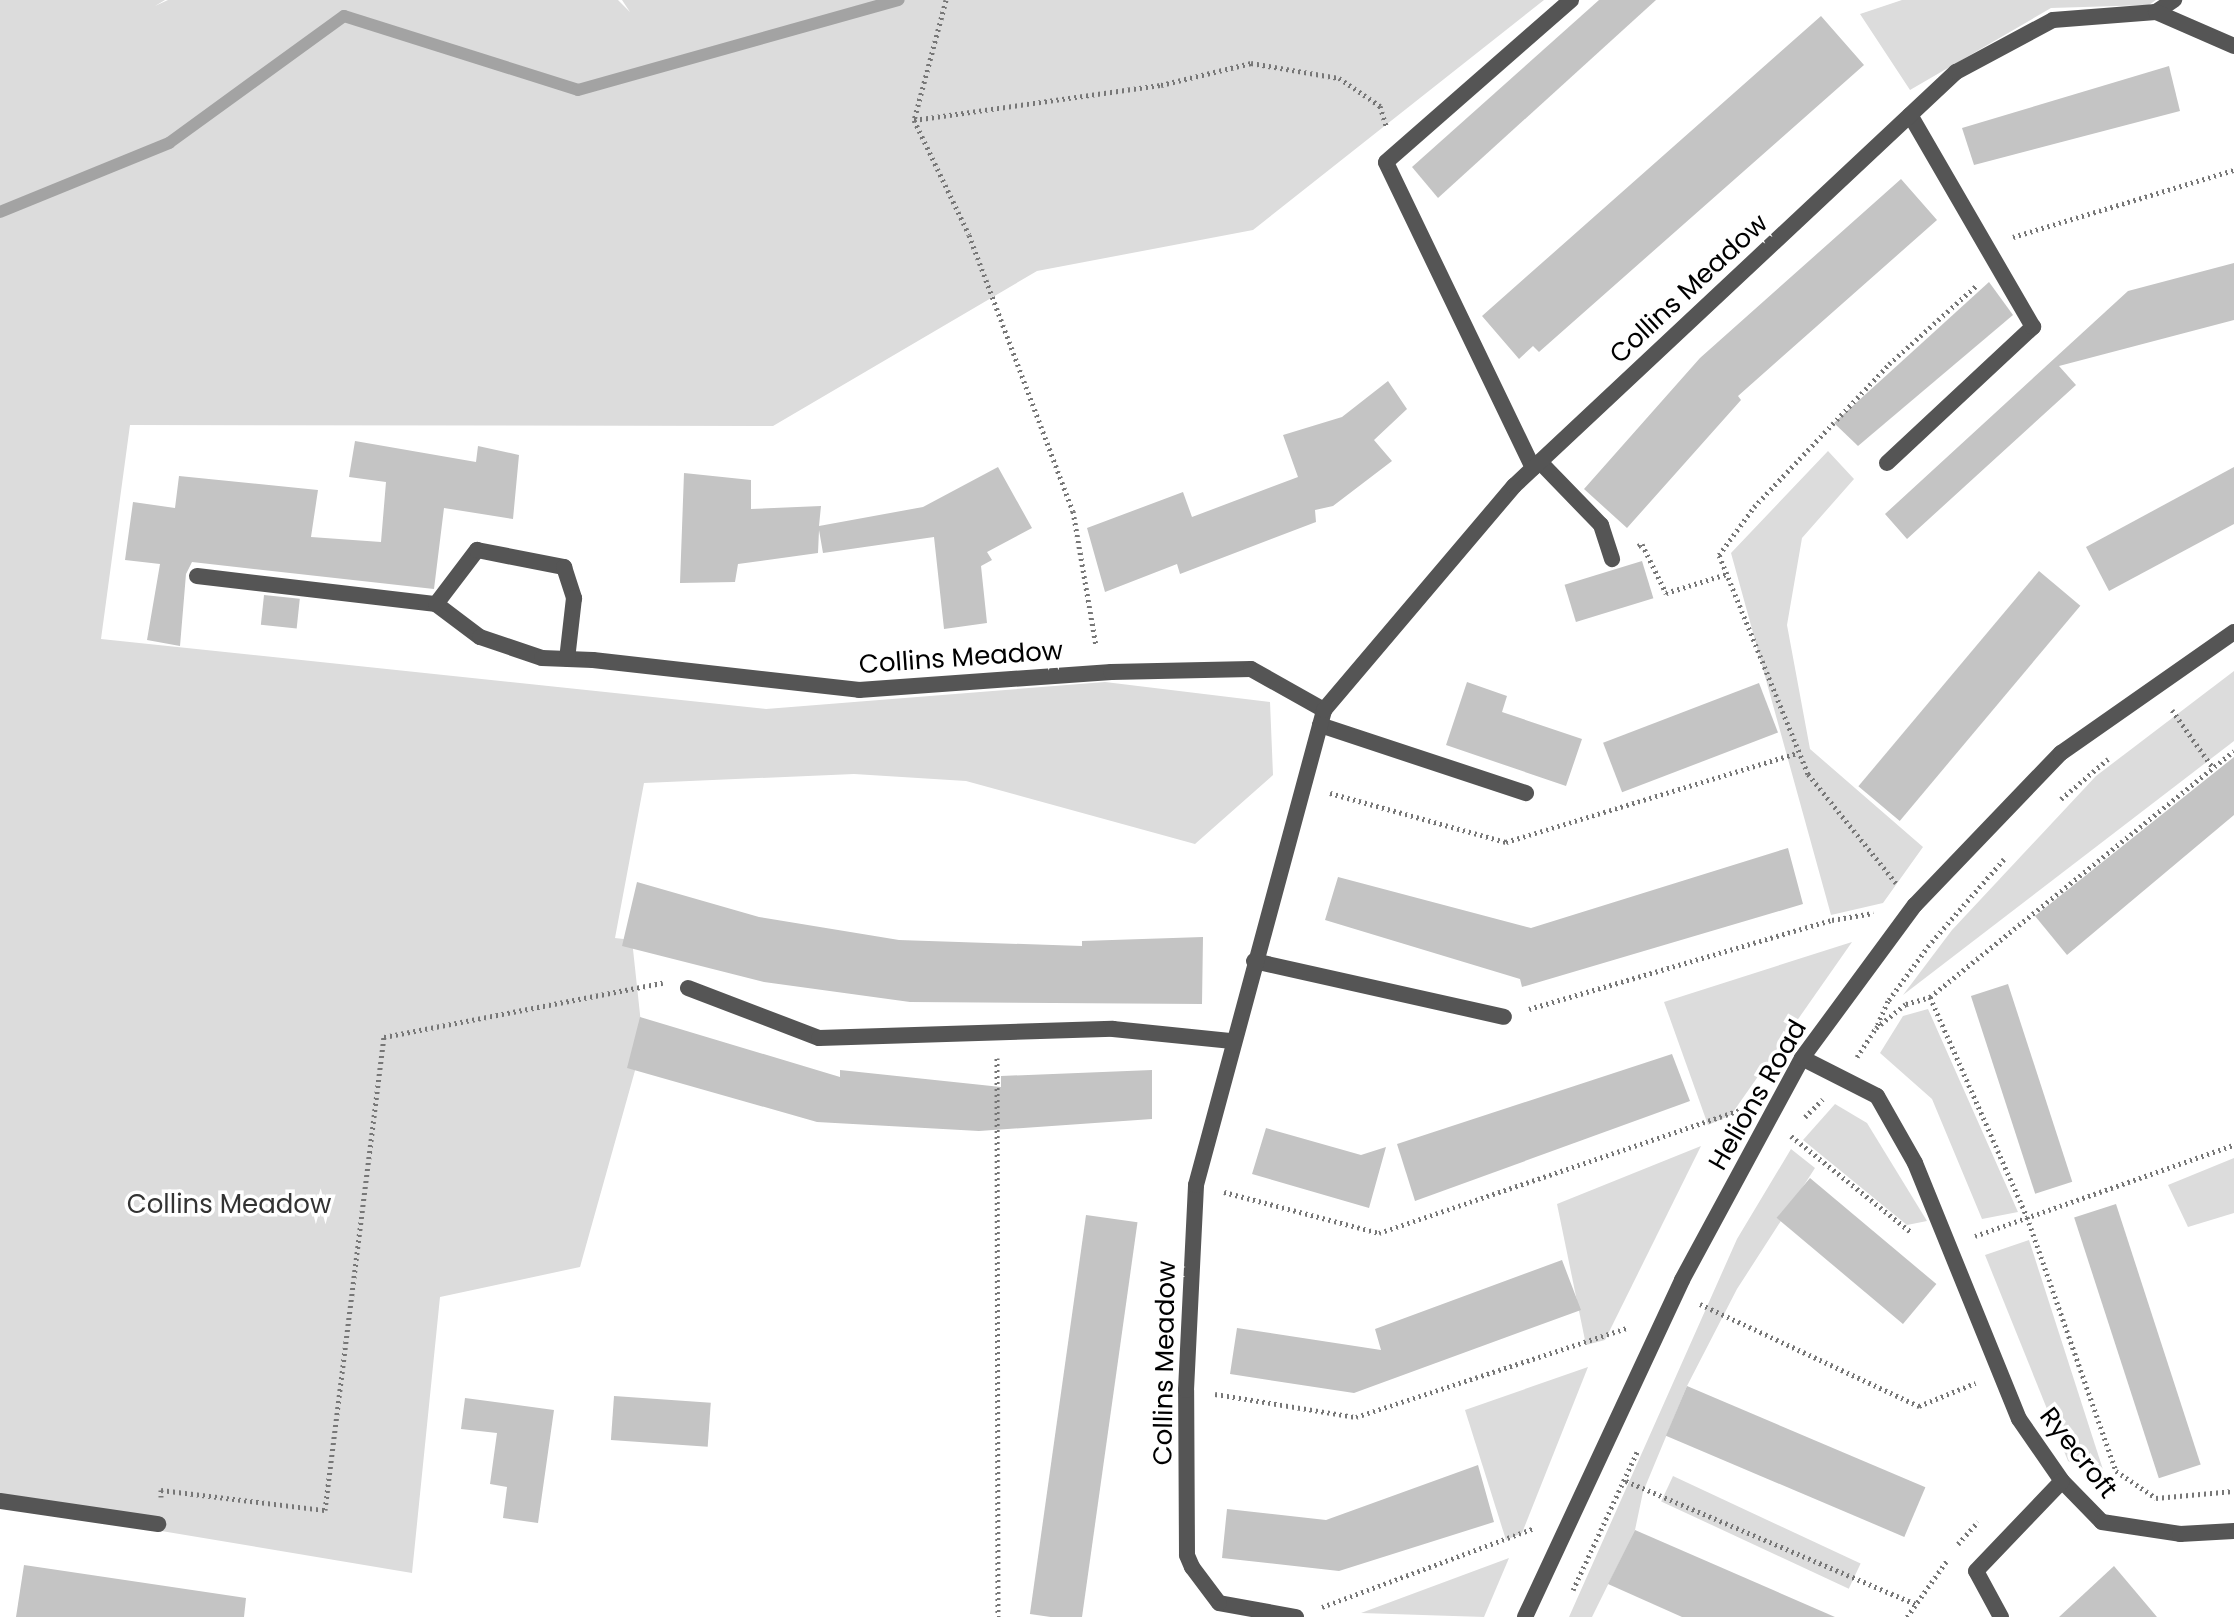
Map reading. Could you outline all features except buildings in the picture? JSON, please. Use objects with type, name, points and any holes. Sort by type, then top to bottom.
[{"type":"street","points":[[1571,0],[1386,162],[1537,465],[1601,525],[1612,559]]},
{"type":"street","name":"Collins Meadow","points":[[2156,12],[2174,0]]},
{"type":"street","name":"Collins Meadow","points":[[1295,1617],[1219,1603],[1192,1567],[1187,1555],[1186,1390],[1196,1185],[1232,1041],[1322,717],[1537,465],[1956,72],[2053,20],[2156,12],[2234,46]]},
{"type":"street","points":[[1887,463],[2033,327],[1910,115]]},
{"type":"street","points":[[197,576],[436,604],[477,550],[564,567],[574,598],[567,659]]},
{"type":"street","name":"Collins Meadow","points":[[436,604],[480,637],[542,658],[593,660],[859,690],[1101,673],[1251,669],[1322,717],[1526,793]]},
{"type":"street","name":"Helions Road","points":[[1525,1617],[1667,1315],[1802,1058],[1914,906],[2061,753],[2234,632]]},
{"type":"street","points":[[1254,961],[1504,1017]]},
{"type":"street","points":[[688,988],[819,1038],[1113,1029],[1232,1041]]},
{"type":"street","name":"Ryecroft","points":[[1802,1058],[1877,1096],[1915,1163],[2019,1419],[2062,1481],[2102,1522],[2180,1534],[2234,1531]]},
{"type":"street","points":[[2001,1617],[1976,1571],[2062,1481]]},
{"type":"street","points":[[0,1501],[158,1524]]},
{"type":"path","points":[[946,0],[914,120],[969,235],[1073,511],[1101,673]]},
{"type":"path","points":[[914,120],[1161,85],[1251,63],[1339,78],[1366,94],[1380,106],[1395,155]]},
{"type":"path","points":[[1985,245],[2234,170]]},
{"type":"path","points":[[1504,1017],[1832,920],[1914,906],[1808,774],[1719,555],[1754,507],[1889,364],[1998,267]]},
{"type":"path","points":[[1612,559],[1642,544],[1666,593],[1727,574]]},
{"type":"path","points":[[2158,717],[2180,699]]},
{"type":"path","points":[[2170,707],[2213,768]]},
{"type":"path","points":[[2011,851],[1929,945],[1888,1001],[1876,1028],[1906,1004],[1930,997],[2234,751]]},
{"type":"path","points":[[2053,806],[2111,756]]},
{"type":"path","points":[[158,1524],[161,1490],[325,1510],[384,1037],[654,981],[688,988]]},
{"type":"path","points":[[1930,997],[2027,1217],[2116,1471],[2156,1498],[2234,1491]]},
{"type":"path","points":[[998,1034],[998,1617]]},
{"type":"path","points":[[1781,1149],[1789,1135],[1843,1078]]},
{"type":"path","points":[[1196,1185],[1379,1233],[1779,1099]]},
{"type":"path","points":[[1789,1135],[1928,1246],[1948,1245]]},
{"type":"path","points":[[1999,1227],[2234,1145]]},
{"type":"path","points":[[1693,1318],[1706,1289]]},
{"type":"path","points":[[1699,1304],[1919,1406],[2002,1371]]},
{"type":"path","points":[[1186,1390],[1356,1417],[1667,1315]]},
{"type":"path","points":[[1567,1603],[1626,1481],[1644,1436]]},
{"type":"path","points":[[1626,1481],[1916,1604]]},
{"type":"path","points":[[1295,1617],[1571,1514]]},
{"type":"green space","points":[[0,0],[165,0],[155,6],[168,0],[618,0],[630,12],[622,0],[1544,0],[1253,230],[1037,271],[773,426],[130,425],[101,639],[766,709],[1105,682],[1270,702],[1273,775],[1195,844],[966,781],[854,774],[644,783],[615,938],[632,940],[643,1042],[580,1267],[440,1297],[412,1573],[0,1504]]},
{"type":"green space","points":[[1902,0],[2156,0],[2149,5],[2051,8],[1910,90],[1860,14]]},
{"type":"green space","points":[[1828,451],[1854,479],[1802,538],[1787,625],[1810,749],[1923,847],[1883,903],[1831,915],[1731,553]]},
{"type":"green space","points":[[2234,671],[2234,741],[1903,995],[1952,930],[2096,776]]},
{"type":"green space","points":[[1852,942],[1731,1115],[1708,1125],[1664,1002]]},
{"type":"green space","points":[[1928,1009],[2018,1212],[1982,1219],[1932,1099],[1880,1053],[1903,1016]]},
{"type":"green space","points":[[1835,1104],[1867,1123],[1927,1221],[1907,1225],[1803,1140]]},
{"type":"green space","points":[[1701,1146],[1605,1340],[1586,1345],[1557,1204]]},
{"type":"green space","points":[[1791,1149],[1815,1168],[1737,1289],[1687,1386],[1643,1492],[1635,1530],[1592,1617],[1569,1617],[1737,1239]]},
{"type":"green space","points":[[2234,1158],[2234,1213],[2188,1227],[2168,1185]]},
{"type":"green space","points":[[2029,1240],[2106,1479],[2068,1461],[1985,1255]]},
{"type":"green space","points":[[1588,1367],[1522,1533],[1506,1540],[1465,1410]]},
{"type":"green space","points":[[1673,1476],[1861,1563],[1849,1589],[1661,1501]]},
{"type":"green space","points":[[1509,1558],[1484,1617],[1361,1613]]},
{"type":"waterway","points":[[0,212],[169,143],[344,16],[578,90],[899,0]]}]
